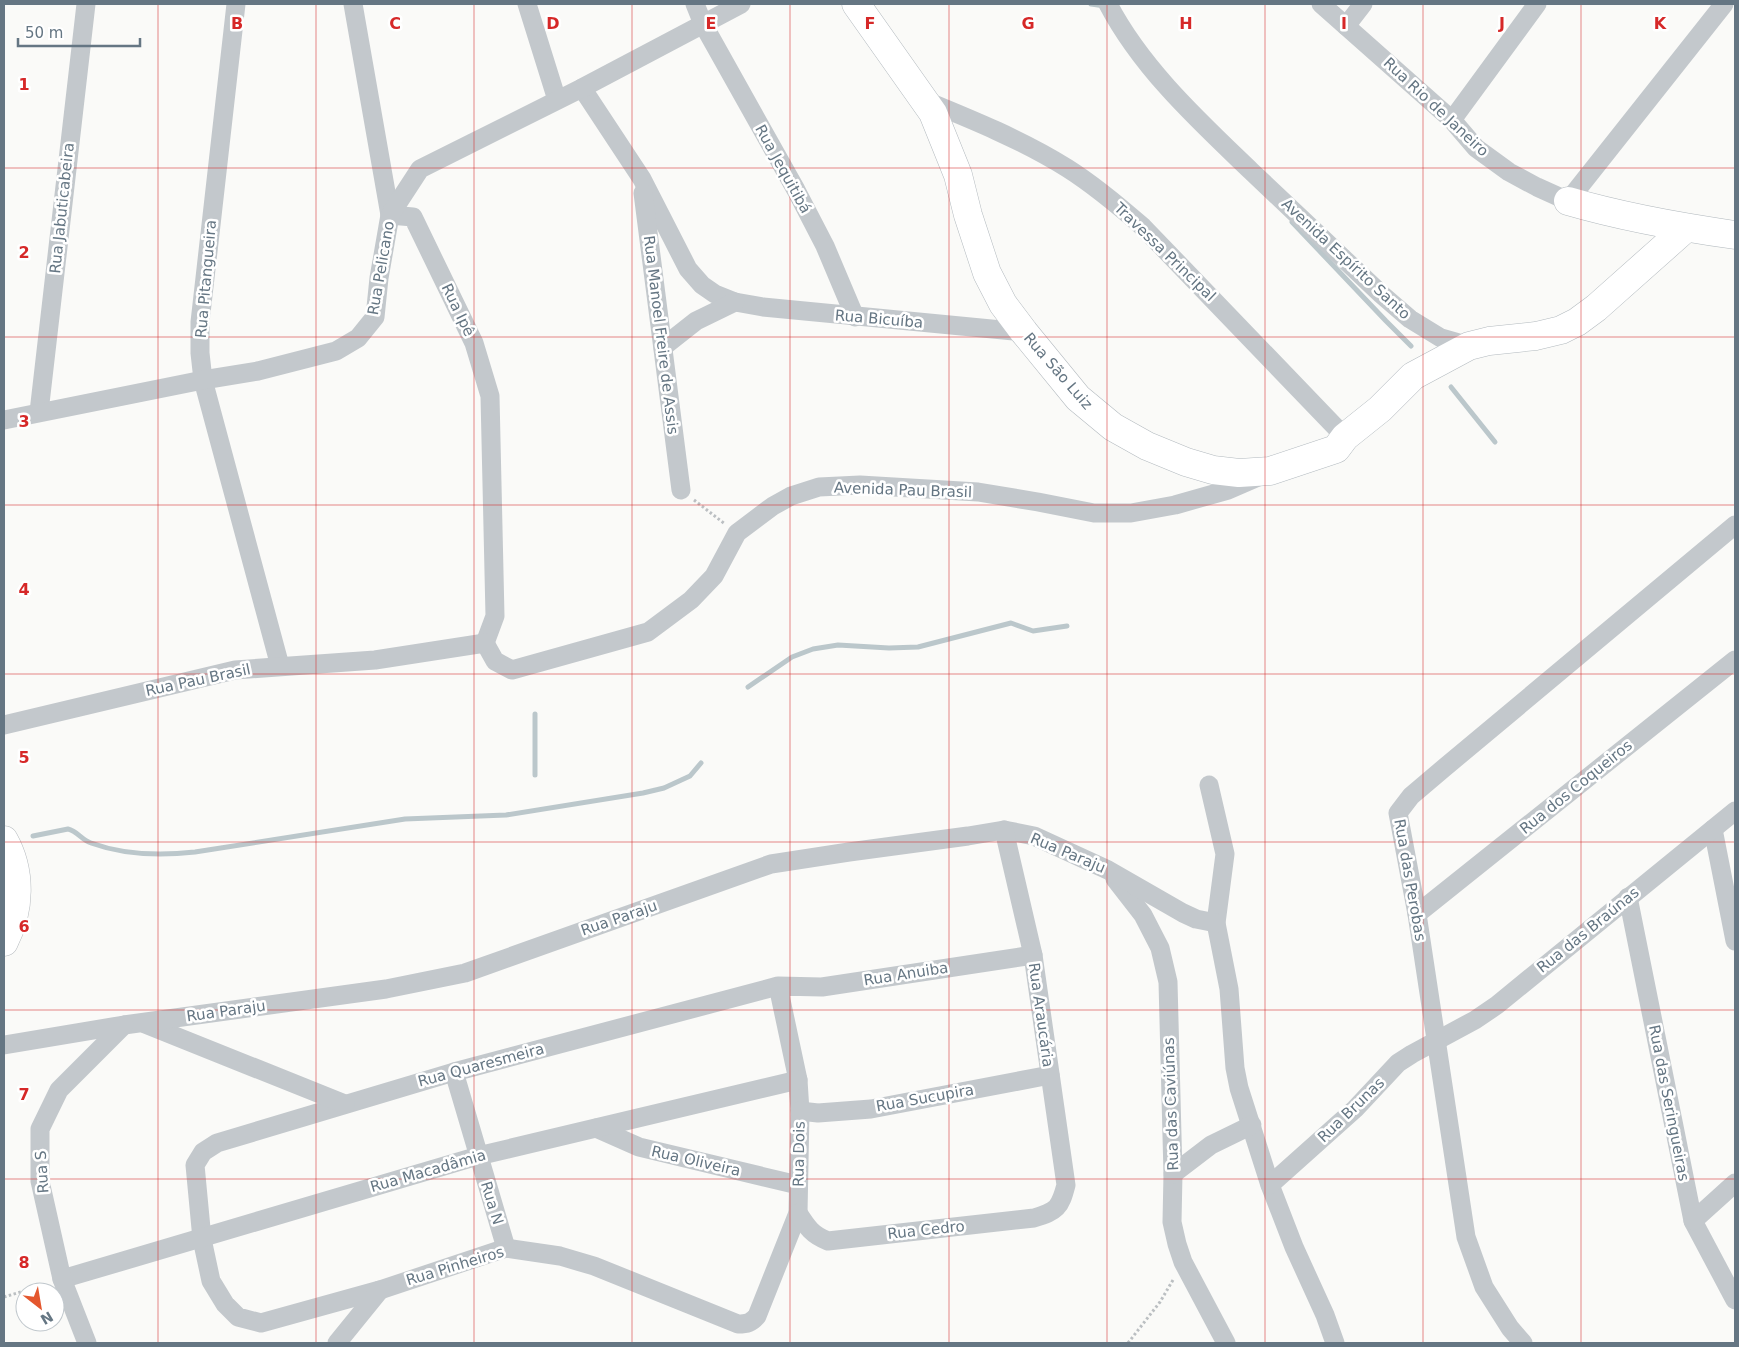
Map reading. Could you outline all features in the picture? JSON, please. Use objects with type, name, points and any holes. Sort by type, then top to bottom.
[{"type":"street","name":"Rua Jabuticabeira","points":[[39,412],[86,4]]},
{"type":"street","name":"Rua Pitangueira","points":[[236,4],[200,322],[200,354],[203,380],[280,666]]},
{"type":"street","points":[[353,4],[390,215]]},
{"type":"street","points":[[527,4],[557,100]]},
{"type":"street","name":"Rua Jequitibá","points":[[695,4],[703,24],[800,198],[824,246],[855,317]]},
{"type":"street","name":"Rua Pelicano","points":[[4,420],[203,380],[258,371],[336,351],[358,338],[375,317],[379,278],[390,215],[420,169],[582,88],[741,4]]},
{"type":"street","name":"Rua São Luiz","points":[[856,4],[933,113],[958,175],[968,215],[987,273],[1003,304],[1078,398],[1113,427],[1147,446],[1186,462],[1213,470],[1239,472],[1270,471],[1336,449],[1345,437],[1380,409],[1413,376],[1469,346]]},
{"type":"street","name":"Avenida Espírito Santo","points":[[1108,4],[1130,39],[1159,78],[1201,123],[1381,294],[1410,319],[1441,338],[1469,346],[1489,341],[1536,336],[1561,330],[1577,322],[1596,308],[1686,228]]},
{"type":"street","name":"Rua Rio de Janeiro","points":[[1321,4],[1452,120],[1476,148],[1509,172],[1536,187],[1568,201],[1604,211],[1686,228],[1735,235]]},
{"type":"street","points":[[1346,26],[1363,4]]},
{"type":"street","points":[[1452,120],[1537,4]]},
{"type":"street","points":[[1568,201],[1724,4]]},
{"type":"street","name":"Rua Bicuíba","points":[[582,88],[642,179],[688,269],[702,286],[715,294],[735,302],[763,307],[1024,332]]},
{"type":"street","name":"Travessa Principal","points":[[924,100],[1003,134],[1067,168],[1109,198],[1143,226],[1345,437]]},
{"type":"street","name":"Rua Manoel Freire de Assis","points":[[642,179],[681,490]]},
{"type":"street","name":"Rua Ipê","points":[[390,215],[413,217],[474,343],[490,396],[495,616],[485,644]]},
{"type":"street","points":[[663,347],[696,321],[735,302]]},
{"type":"street","name":"Avenida Pau Brasil","points":[[485,644],[495,661],[512,670],[648,632],[691,600],[714,576],[737,534],[773,506],[791,496],[819,487],[860,485],[978,492],[1094,513],[1131,512],[1175,505],[1228,490],[1270,471]]},
{"type":"street","name":"Rua das Perobas","points":[[1523,1343],[1510,1328],[1484,1287],[1466,1237],[1417,914],[1398,812],[1411,796],[1735,525]]},
{"type":"street","name":"Rua Pau Brasil","points":[[4,725],[235,670],[376,660],[485,644]]},
{"type":"street","name":"Rua dos Coqueiros","points":[[1417,914],[1735,660]]},
{"type":"street","points":[[1209,784],[1225,854],[1216,923],[1229,989],[1235,1068],[1239,1088],[1270,1186],[1335,1343]]},
{"type":"street","name":"Rua das Braúnas","points":[[1437,1042],[1497,1005],[1735,811]]},
{"type":"street","points":[[1713,829],[1735,941]]},
{"type":"street","name":"Rua Paraju","points":[[4,1045],[133,1024],[386,989],[465,973],[772,864],[1004,830],[1034,836],[1108,870],[1183,913],[1196,919],[1216,923]]},
{"type":"street","name":"Rua Araucária","points":[[1004,830],[1033,955],[1066,1185],[1062,1202]]},
{"type":"street","points":[[4,840],[12,860],[17,890],[13,919],[4,942]]},
{"type":"street","name":"Rua das Caviúnas","points":[[1108,870],[1143,915],[1160,948],[1168,982],[1173,1174],[1172,1222],[1176,1244],[1183,1262],[1226,1343]]},
{"type":"street","name":"Rua das Seringueiras","points":[[1628,897],[1693,1221],[1735,1300]]},
{"type":"street","name":"Rua Anuiba","points":[[778,986],[822,987],[1033,955]]},
{"type":"street","name":"Rua Quaresmeira","points":[[202,1239],[195,1165],[203,1152],[217,1143],[454,1072],[778,986]]},
{"type":"street","name":"Rua Dois","points":[[757,1316],[798,1213],[800,1111],[798,1080],[778,986]]},
{"type":"street","points":[[133,1024],[345,1104]]},
{"type":"street","name":"Rua S","points":[[87,1343],[62,1279],[40,1181],[40,1129],[59,1090],[133,1024]]},
{"type":"street","name":"Rua Brunas","points":[[1270,1186],[1355,1109],[1398,1064],[1412,1054],[1437,1042]]},
{"type":"street","name":"Rua N","points":[[454,1072],[506,1248]]},
{"type":"street","name":"Rua Sucupira","points":[[800,1111],[818,1113],[871,1109],[1050,1075]]},
{"type":"street","name":"Rua Macadâmia","points":[[62,1279],[478,1156],[798,1080]]},
{"type":"street","points":[[1173,1174],[1211,1145],[1252,1125]]},
{"type":"street","name":"Rua Oliveira","points":[[596,1128],[639,1147],[798,1185]]},
{"type":"street","points":[[1693,1221],[1735,1183]]},
{"type":"street","name":"Rua Cedro","points":[[798,1213],[817,1237],[828,1240],[1034,1218],[1050,1213],[1062,1202]]},
{"type":"street","name":"Rua Pinheiros","points":[[202,1239],[211,1281],[225,1304],[238,1317],[261,1323],[380,1290],[506,1248],[560,1256],[594,1266],[738,1324],[752,1322],[757,1316]]},
{"type":"street","points":[[338,1343],[380,1290]]},
{"type":"path","points":[[681,490],[737,534]]},
{"type":"path","points":[[1128,1343],[1160,1302],[1183,1262]]},
{"type":"path","points":[[4,1297],[62,1279]]},
{"type":"waterway","points":[[1091,4],[1105,6]]},
{"type":"waterway","points":[[1292,222],[1411,346]]},
{"type":"waterway","points":[[1451,387],[1495,442]]},
{"type":"waterway","points":[[748,687],[792,657],[813,649],[838,645],[889,648],[918,647],[1011,623],[1033,631],[1067,626]]},
{"type":"waterway","points":[[535,714],[535,775]]},
{"type":"waterway","points":[[33,836],[68,829],[88,842],[116,850],[142,854],[195,852],[405,819],[506,815],[643,793],[664,788],[690,776],[701,763]]}]
